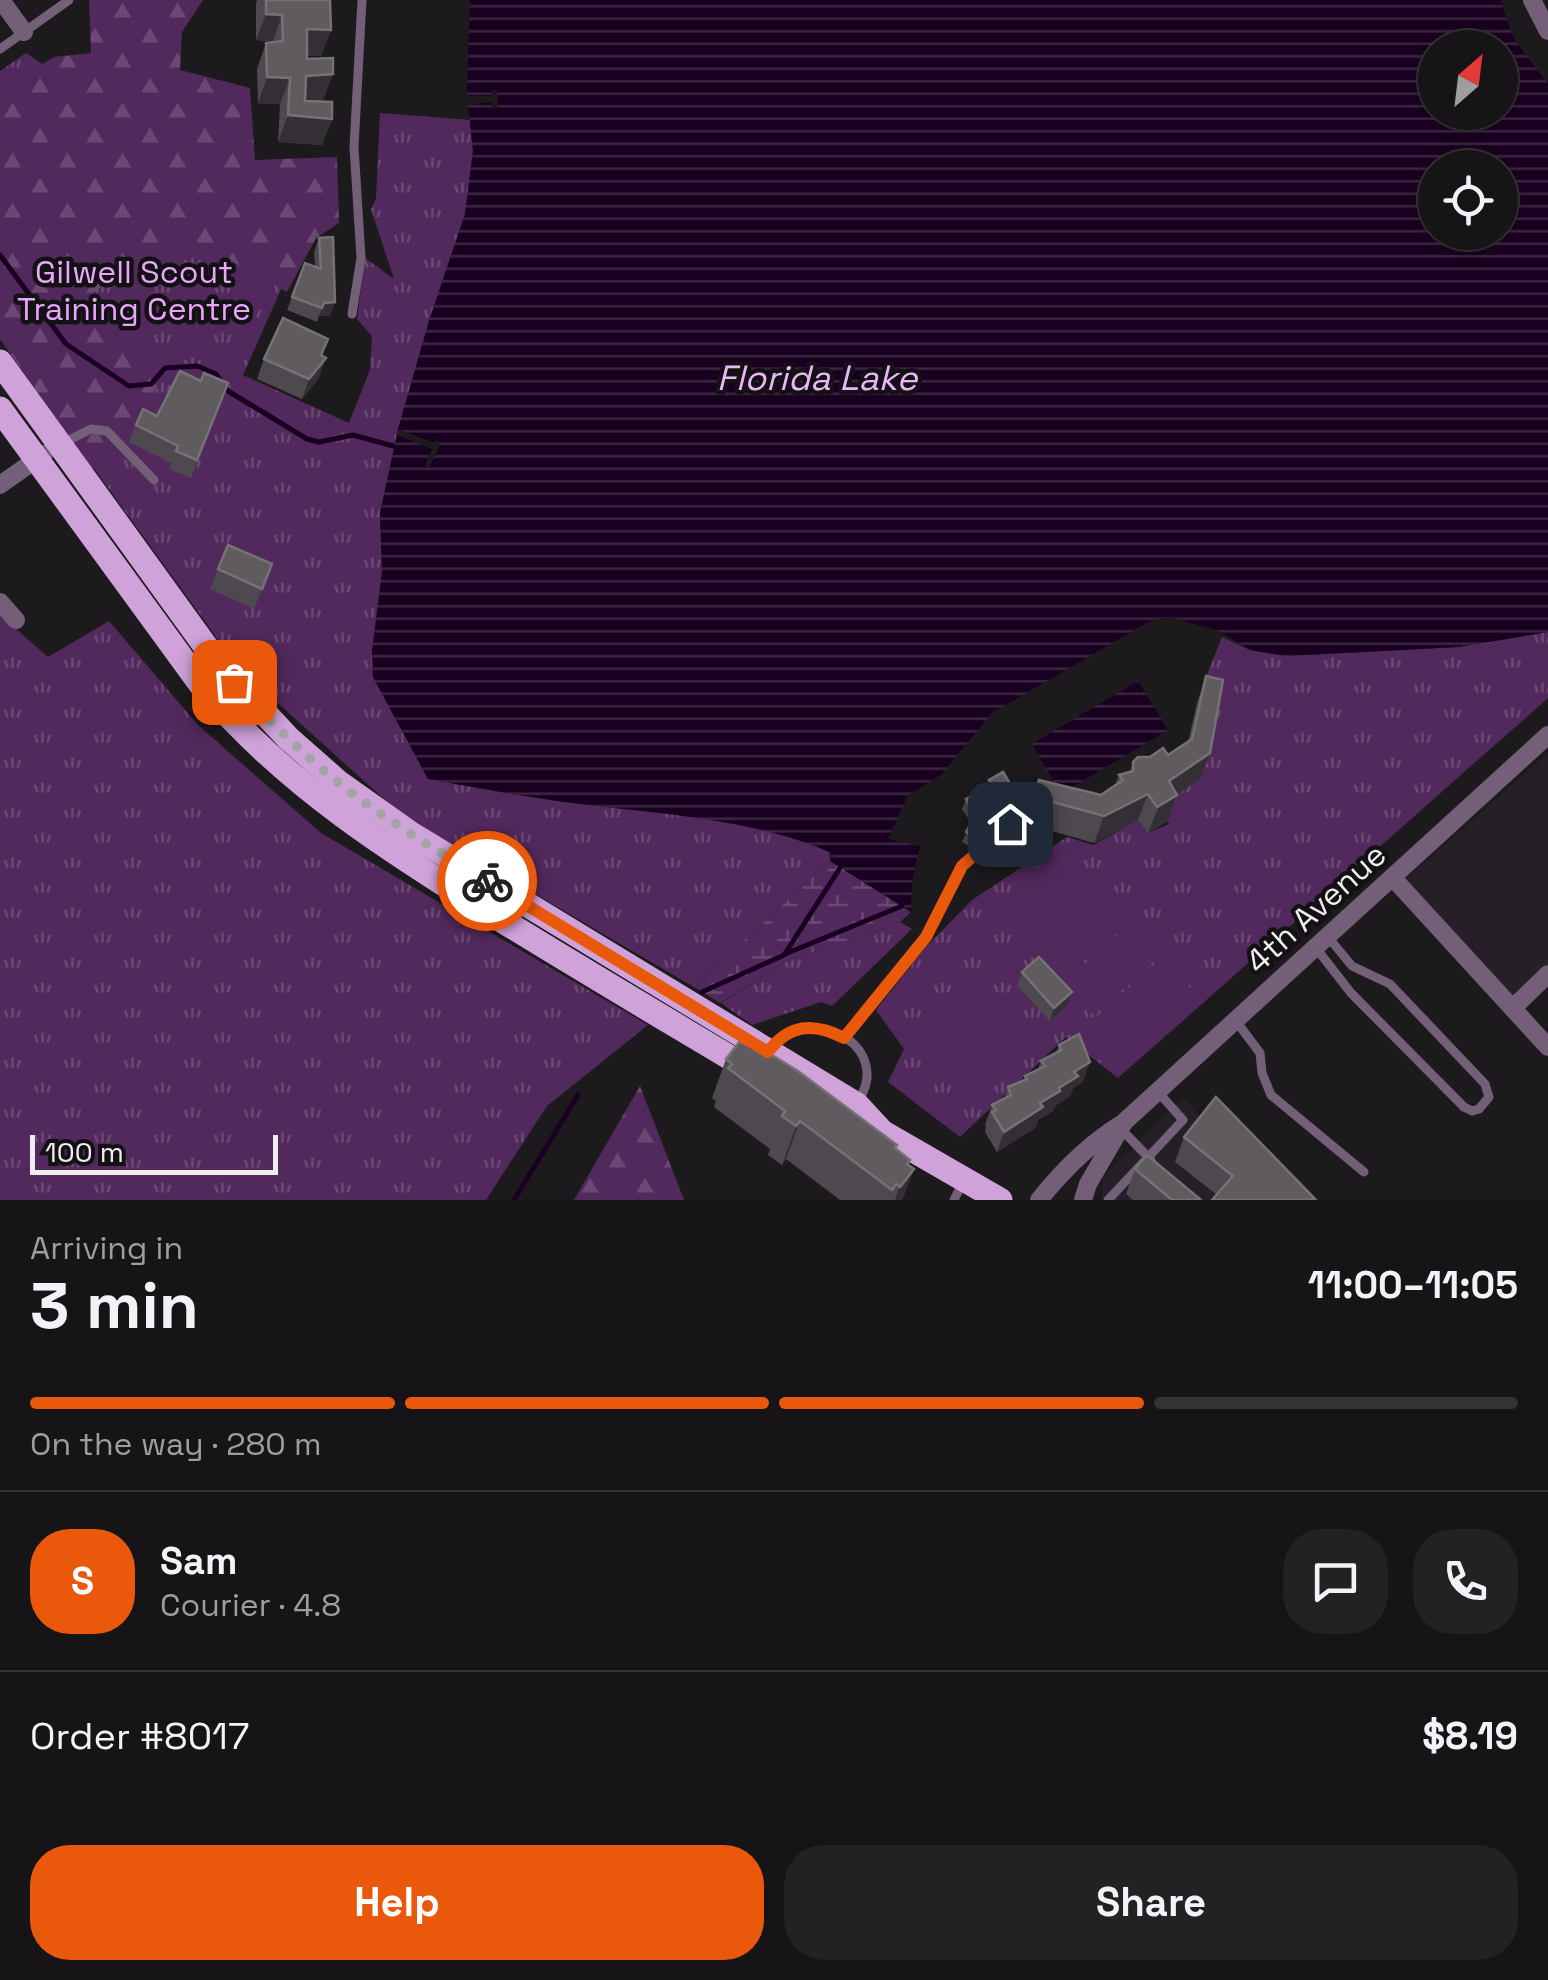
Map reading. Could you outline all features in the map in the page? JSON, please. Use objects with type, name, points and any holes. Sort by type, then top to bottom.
[{"type":"main road","points":[[0,362],[48,452],[202,686],[228,717],[305,789],[421,870],[767,1080]]},
{"type":"main road","points":[[0,409],[48,452],[217,662],[288,738],[339,783],[411,834],[768,1052],[854,1110],[959,1190],[1000,1200]]},
{"type":"main road","points":[[816,1109],[845,1126],[882,1132]]},
{"type":"street","points":[[1,0],[24,32]]},
{"type":"street","points":[[1532,0],[1548,31]]},
{"type":"street","points":[[0,486],[48,452]]},
{"type":"street","points":[[0,602],[16,620]]},
{"type":"street","name":"4th Avenue","points":[[1039,1200],[1082,1154],[1121,1126],[1548,735]]},
{"type":"street","points":[[1393,878],[1548,1047]]},
{"type":"street","points":[[1512,1008],[1548,974]]},
{"type":"street","name":"4th Avenue","points":[[1083,1200],[1121,1126]]},
{"type":"lane","points":[[0,49],[70,0]]},
{"type":"lane","points":[[352,314],[361,258],[354,147],[362,0]]},
{"type":"lane","points":[[48,452],[91,429],[107,431],[154,480]]},
{"type":"lane","points":[[844,1038],[926,937],[962,866],[1010,824]]},
{"type":"lane","points":[[1322,942],[1352,966],[1390,984],[1485,1084],[1490,1097],[1479,1108],[1464,1107],[1352,993],[1322,942]]},
{"type":"lane","points":[[1236,1021],[1260,1054],[1262,1074],[1271,1095],[1364,1172]]},
{"type":"lane","points":[[768,1052],[782,1035],[798,1028],[818,1027],[844,1038],[863,1058],[867,1070],[866,1086],[854,1110]]},
{"type":"lane","points":[[1108,1200],[1183,1120],[1158,1092]]},
{"type":"lane","points":[[1121,1126],[1158,1168]]},
{"type":"shaded area","points":[[1548,753],[1548,965],[1513,999],[1406,879]]},
{"type":"shaded area","points":[[1183,1098],[1282,1200],[1102,1200],[1103,1177]]},
{"type":"green space","points":[[89,0],[203,0],[182,32],[180,70],[250,88],[255,160],[337,157],[339,223],[316,238],[287,292],[223,256],[163,243],[90,295],[86,316],[148,356],[155,394],[128,432],[92,470],[0,339],[0,90],[54,57],[91,53]]},
{"type":"green space","name":"Gilwell Scout Training Centre","points":[[26,53],[286,227],[290,269],[243,375],[349,423],[370,370],[372,336],[357,319],[365,258],[394,279],[371,209],[376,199],[380,113],[470,120],[473,151],[465,214],[398,429],[380,513],[382,572],[372,651],[373,677],[428,779],[542,799],[739,825],[829,852],[830,861],[694,987],[405,818],[238,667],[0,339],[0,71]]},
{"type":"green space","points":[[0,615],[48,657],[109,621],[198,725],[321,833],[648,1025],[547,1106],[486,1200],[0,1200]]},
{"type":"green space","points":[[1548,632],[1548,698],[1118,1078],[1066,1037],[960,1137],[888,1082],[904,1049],[876,1010],[925,948],[972,900],[1067,837],[1093,845],[1138,820],[1148,833],[1169,824],[1162,808],[1213,707],[1202,687],[1222,637],[1250,650],[1286,656],[1458,647]]},
{"type":"green space","points":[[1067,850],[1097,883],[1030,943],[1000,910]]},
{"type":"green space","points":[[830,861],[911,912],[900,922],[785,962],[720,1003],[694,987]]},
{"type":"green space","points":[[1099,887],[1128,920],[1062,980],[1032,947]]},
{"type":"green space","points":[[900,922],[912,929],[832,1006],[821,1002],[752,1025],[721,1003],[785,962]]},
{"type":"green space","points":[[1131,922],[1161,955],[1094,1015],[1064,983]]},
{"type":"green space","points":[[1162,957],[1192,990],[1125,1051],[1095,1018]]},
{"type":"green space","points":[[980,977],[1010,1010],[944,1070],[914,1037]]},
{"type":"green space","points":[[1012,1011],[1042,1044],[975,1104],[945,1071]]},
{"type":"green space","points":[[640,1086],[684,1200],[574,1200]]},
{"type":"water","name":"Florida Lake","points":[[470,0],[1500,0],[1511,30],[1418,30],[1418,130],[1518,130],[1518,44],[1548,84],[1548,632],[1458,647],[1286,656],[1250,650],[1219,631],[1170,617],[1152,620],[992,713],[941,775],[908,795],[888,839],[920,846],[912,880],[911,912],[830,861],[832,853],[770,832],[428,779],[373,677],[372,651],[382,572],[380,513],[397,435],[432,449],[425,466],[429,468],[440,445],[437,439],[434,443],[398,429],[465,214],[473,151],[468,105],[492,102],[492,108],[498,108],[497,90],[491,96],[467,96]]},
{"type":"water","points":[[1138,681],[1168,730],[1061,794],[1032,744]]},
{"type":"building","points":[[266,0],[330,0],[331,30],[307,29],[307,59],[333,58],[333,74],[306,76],[305,101],[332,102],[332,119],[288,115],[290,78],[267,77],[266,43],[283,41],[282,15],[266,14]]},
{"type":"building","points":[[333,237],[335,302],[324,303],[322,308],[292,297],[305,263],[321,269],[319,238]]},
{"type":"building","points":[[283,318],[328,339],[321,355],[326,358],[309,379],[264,359]]},
{"type":"building","points":[[180,371],[201,381],[204,373],[228,383],[197,460],[136,425],[143,409],[157,416]]},
{"type":"building","points":[[228,545],[272,564],[262,589],[218,569]]},
{"type":"building","points":[[1206,676],[1223,680],[1210,753],[1169,781],[1177,795],[1157,807],[1148,794],[1104,816],[1034,797],[1039,780],[1101,795],[1123,780],[1119,775],[1133,771],[1133,762],[1138,757],[1150,757],[1163,748],[1168,755],[1192,739]]},
{"type":"building","points":[[1003,772],[1017,795],[979,817],[988,823],[974,838],[966,832],[976,815],[966,799],[992,785],[989,780]]},
{"type":"building","points":[[1039,957],[1072,992],[1054,1008],[1022,972]]},
{"type":"building","points":[[1079,1034],[1090,1062],[1074,1072],[1078,1076],[1060,1091],[1040,1103],[1043,1107],[1004,1132],[992,1105],[1011,1095],[1008,1087],[1045,1066],[1041,1061]]},
{"type":"building","points":[[740,1041],[746,1045],[749,1041],[798,1071],[897,1145],[895,1148],[910,1160],[907,1164],[914,1169],[900,1187],[896,1184],[892,1190],[800,1121],[796,1126],[782,1116],[785,1111],[728,1068],[732,1064],[726,1059]]},
{"type":"building","points":[[1216,1097],[1316,1200],[1212,1200],[1233,1176],[1184,1137]]},
{"type":"building","points":[[1147,1155],[1201,1200],[1172,1200],[1135,1169]]},
{"type":"waterway","points":[[0,255],[66,344],[129,386],[151,384],[165,368],[197,366],[216,374],[228,391],[307,439],[319,442],[353,435],[393,446]]},
{"type":"waterway","points":[[702,992],[784,955],[840,868]]},
{"type":"waterway","points":[[785,954],[902,906]]},
{"type":"waterway","points":[[514,1200],[578,1095]]},
{"type":"way so far","points":[[234,682],[339,783],[487,881]]},
{"type":"route","points":[[487,881],[768,1052],[782,1035],[798,1028],[818,1027],[844,1038],[926,937],[962,866],[1010,824]]}]
